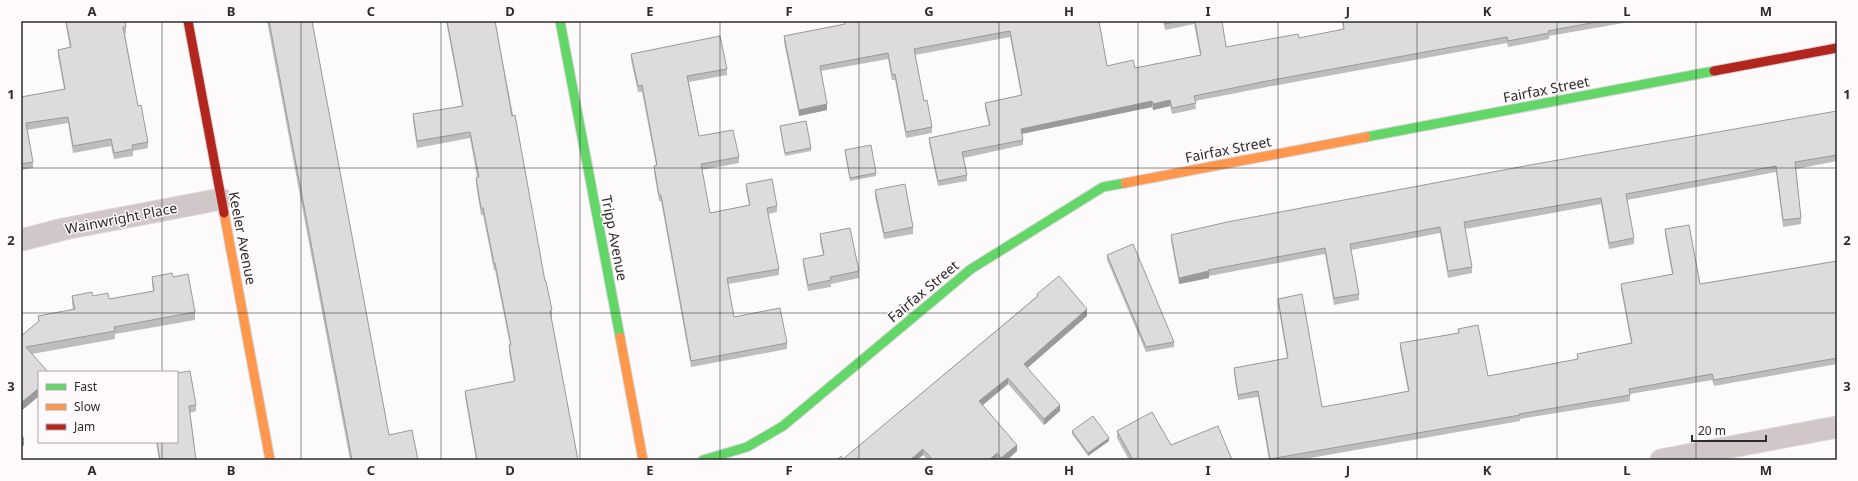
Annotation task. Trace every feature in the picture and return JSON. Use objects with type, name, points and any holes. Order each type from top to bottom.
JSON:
[{"type":"street","name":"Keeler Avenue","points":[[188,21],[270,460]]},
{"type":"street","name":"Tripp Avenue","points":[[560,21],[643,460]]},
{"type":"street","name":"Fairfax Street","points":[[703,460],[747,447],[783,426],[971,269],[1103,187],[1837,48]]},
{"type":"street","name":"Wainwright Place","points":[[21,240],[64,229],[221,199]]},
{"type":"street","points":[[1661,460],[1837,427]]},
{"type":"building","points":[[66,21],[125,21],[126,27],[123,27],[138,106],[141,105],[148,142],[132,145],[133,149],[114,153],[111,139],[73,146],[68,117],[26,123],[33,162],[21,164],[21,97],[65,89],[58,50],[71,47]]},
{"type":"building","points":[[269,21],[312,21],[389,435],[412,430],[418,460],[352,460]]},
{"type":"building","points":[[447,21],[495,21],[512,116],[515,115],[545,281],[552,310],[550,311],[578,460],[477,460],[465,391],[515,381],[509,345],[511,345],[495,263],[483,208],[481,208],[476,178],[479,177],[470,132],[417,141],[413,114],[463,106]]},
{"type":"building","points":[[844,21],[1099,21],[1107,66],[1133,60],[1135,68],[1201,55],[1195,21],[1222,21],[1226,47],[1298,34],[1299,38],[1344,29],[1343,21],[1602,21],[1548,31],[1549,33],[1508,41],[1507,37],[1267,81],[1194,96],[1196,103],[1172,108],[1170,100],[1153,104],[1152,101],[1021,129],[1023,140],[962,152],[967,175],[938,181],[929,138],[990,125],[985,103],[1022,95],[1010,31],[914,49],[924,101],[927,100],[932,127],[906,132],[895,74],[892,75],[888,53],[820,66],[827,104],[799,110],[784,36],[845,24]]},
{"type":"building","points":[[1164,21],[1180,21],[1165,24]]},
{"type":"building","points":[[720,36],[727,69],[687,76],[699,136],[733,130],[739,157],[701,164],[710,213],[750,205],[746,184],[772,179],[777,206],[767,208],[779,269],[727,278],[734,317],[780,308],[787,343],[691,361],[661,195],[659,195],[654,166],[657,165],[642,85],[638,86],[631,54]]},
{"type":"building","points":[[1837,111],[1837,155],[1795,162],[1801,218],[1783,220],[1776,166],[1626,194],[1634,238],[1609,243],[1601,198],[1464,222],[1472,267],[1448,271],[1440,227],[1350,244],[1359,294],[1334,298],[1325,248],[1208,270],[1209,271],[1179,278],[1171,235],[1227,222],[1530,165]]},
{"type":"building","points":[[806,121],[811,148],[785,153],[780,126]]},
{"type":"building","points":[[871,145],[876,173],[850,178],[845,150]]},
{"type":"building","points":[[905,184],[913,227],[884,233],[875,190]]},
{"type":"building","points":[[1689,225],[1700,284],[1837,261],[1837,358],[1714,380],[1712,374],[1629,389],[1630,395],[1270,459],[1258,391],[1238,395],[1234,368],[1288,358],[1278,299],[1302,294],[1322,407],[1409,391],[1400,343],[1459,333],[1458,329],[1478,325],[1488,376],[1578,359],[1577,354],[1632,343],[1621,284],[1673,274],[1665,229]]},
{"type":"building","points":[[850,228],[859,271],[830,277],[831,280],[808,285],[803,259],[824,255],[820,234]]},
{"type":"building","points":[[1133,244],[1174,342],[1146,347],[1107,255]]},
{"type":"building","points":[[172,273],[173,277],[188,274],[195,312],[114,327],[115,331],[26,347],[47,371],[38,371],[38,389],[21,403],[21,336],[39,321],[38,316],[75,309],[72,296],[92,292],[93,296],[108,293],[109,299],[154,291],[152,277]]},
{"type":"building","points":[[1059,276],[1087,309],[1024,364],[1060,405],[1044,419],[1008,378],[979,401],[1017,445],[1001,458],[997,453],[989,460],[933,460],[923,449],[910,460],[837,460],[841,456],[843,459],[1038,296],[1037,294]]},
{"type":"building","points":[[190,371],[196,405],[189,406],[196,460],[160,460],[157,443],[178,443],[178,373]]},
{"type":"building","points":[[1152,412],[1171,445],[1218,426],[1232,460],[1133,460],[1117,431]]},
{"type":"building","points":[[1093,416],[1109,438],[1088,453],[1072,431]]},
{"type":"traffic: fast","points":[[560,21],[620,337]]},
{"type":"traffic: fast","points":[[1366,137],[1714,71]]},
{"type":"traffic: fast","points":[[703,460],[747,447],[783,426],[971,269],[1103,187],[1125,183]]},
{"type":"traffic: slow","points":[[1125,183],[1366,137]]},
{"type":"traffic: slow","points":[[224,213],[270,460]]},
{"type":"traffic: slow","points":[[620,337],[643,460]]},
{"type":"traffic: jam","points":[[188,21],[224,213]]},
{"type":"traffic: jam","points":[[1714,71],[1837,48]]}]
